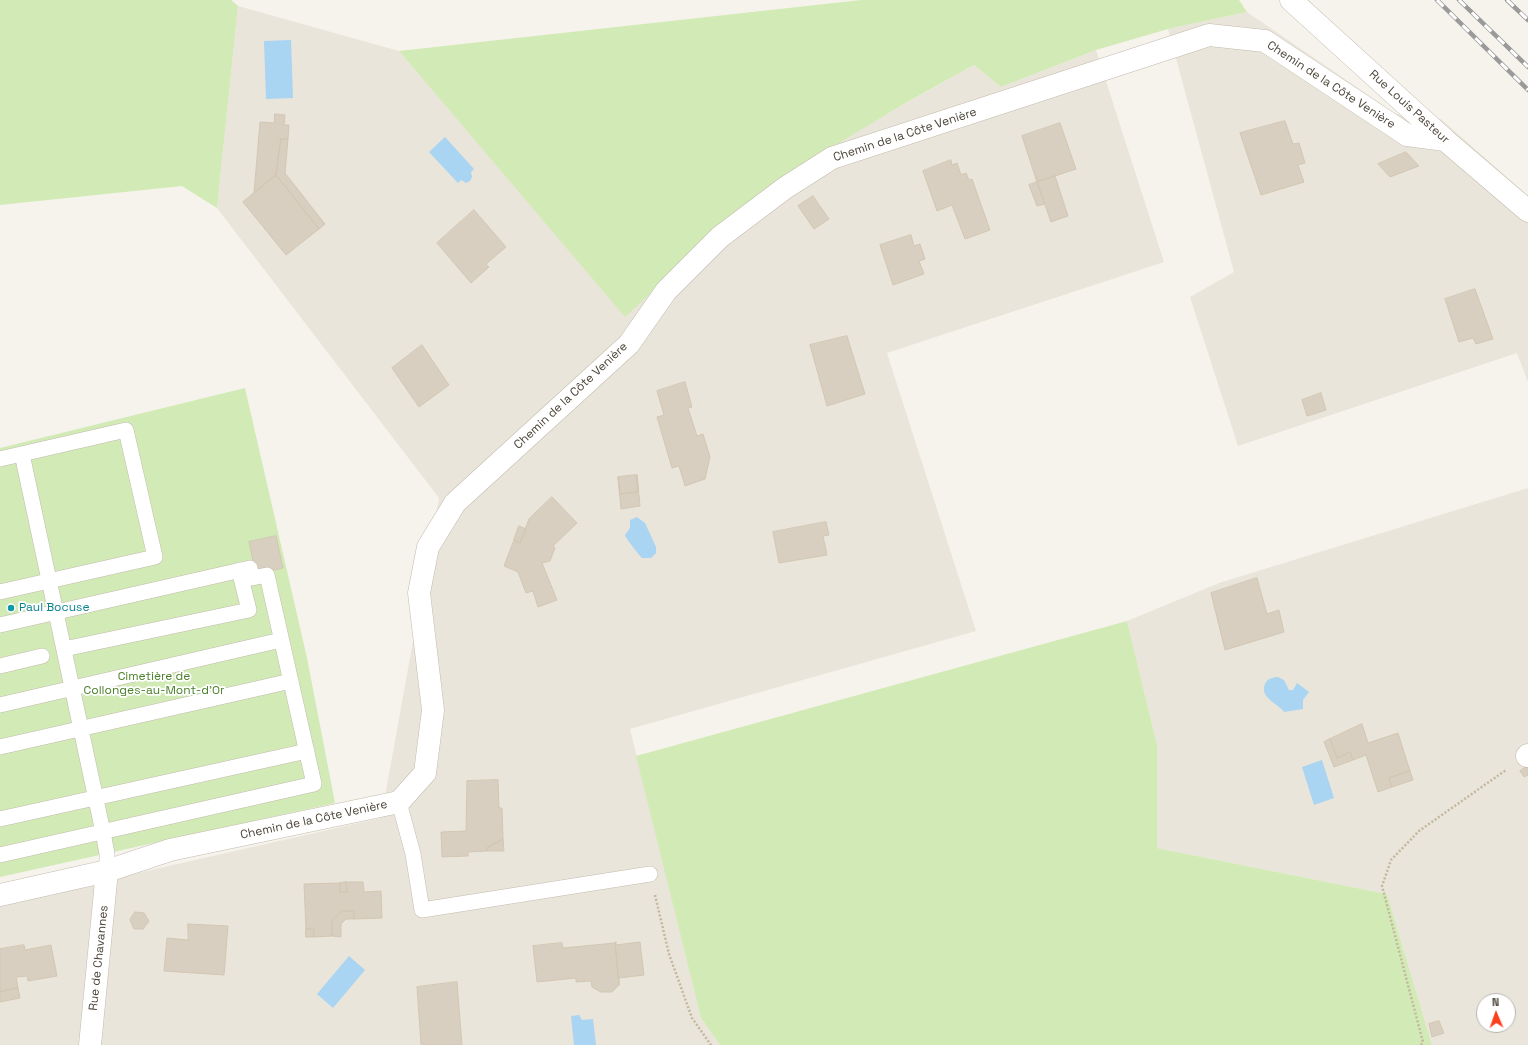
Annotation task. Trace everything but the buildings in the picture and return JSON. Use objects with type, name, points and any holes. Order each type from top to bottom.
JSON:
[{"type":"street","name":"Rue Louis Pasteur","points":[[1291,0],[1445,140],[1528,211]]},
{"type":"street","name":"Chemin de la Côte Venière","points":[[0,895],[107,871],[170,850],[399,802],[425,773],[433,710],[419,593],[428,547],[455,503],[629,344],[666,291],[720,237],[785,188],[832,158],[1210,35],[1265,41],[1408,135],[1445,140]]},
{"type":"street","name":"Rue de Chavannes","points":[[90,1045],[107,871]]},
{"type":"lane","points":[[0,459],[126,430],[155,557],[0,592]]},
{"type":"lane","points":[[22,454],[103,832],[107,854],[107,871]]},
{"type":"lane","points":[[0,624],[239,570],[250,568],[252,578],[267,575],[314,784],[0,855]]},
{"type":"lane","points":[[64,649],[249,610],[239,570]]},
{"type":"lane","points":[[0,704],[72,689],[281,640]]},
{"type":"lane","points":[[0,666],[42,656]]},
{"type":"lane","points":[[0,747],[291,681]]},
{"type":"lane","points":[[0,819],[306,751]]},
{"type":"lane","points":[[399,802],[413,854],[422,910],[650,874]]},
{"type":"path","points":[[1421,1045],[1423,1042],[1382,886],[1391,860],[1419,831],[1528,755]]},
{"type":"path","points":[[650,874],[669,954],[692,1018],[711,1045]]},
{"type":"shaded area","points":[[238,6],[399,51],[625,316],[729,222],[784,180],[855,132],[974,65],[1001,87],[1096,50],[1164,262],[887,353],[976,631],[630,729],[701,1018],[720,1045],[0,1045],[0,904],[381,818],[439,498],[217,208]]},
{"type":"shaded area","points":[[1247,12],[1396,114],[1441,119],[1528,196],[1528,382],[1517,353],[1238,446],[1190,297],[1234,272],[1168,29]]},
{"type":"shaded area","points":[[1528,488],[1528,1045],[1432,1045],[1387,894],[1157,848],[1157,745],[1127,621],[1219,583]]},
{"type":"green space","points":[[0,0],[231,0],[238,6],[217,208],[182,186],[0,205]]},
{"type":"green space","points":[[861,0],[1239,0],[1247,12],[1168,29],[1096,50],[1001,87],[974,65],[853,134],[784,180],[722,229],[625,317],[399,51]]},
{"type":"green space","name":"Cimetière de Collonges-au-Mont-d'Or","points":[[245,388],[307,658],[335,803],[0,877],[0,448]]},
{"type":"green space","points":[[1127,621],[1157,745],[1157,848],[1387,894],[1432,1045],[720,1045],[701,1018],[636,756]]},
{"type":"water","points":[[291,40],[293,98],[266,99],[264,41]]},
{"type":"water","points":[[445,137],[474,169],[471,172],[472,177],[470,181],[466,183],[461,180],[458,183],[429,152]]},
{"type":"water","points":[[637,517],[645,523],[656,547],[656,553],[651,558],[642,558],[630,544],[625,535],[630,528],[630,520]]},
{"type":"water","points":[[1274,677],[1284,680],[1289,690],[1293,690],[1297,683],[1309,692],[1303,700],[1303,709],[1284,712],[1267,697],[1264,689],[1266,682]]},
{"type":"water","points":[[1322,760],[1334,798],[1314,805],[1302,767]]},
{"type":"water","points":[[349,956],[365,970],[333,1008],[317,994]]},
{"type":"water","points":[[579,1015],[582,1020],[593,1019],[596,1045],[574,1045],[571,1016]]},
{"type":"railway","points":[[1437,0],[1528,90]]},
{"type":"railway","points":[[1459,0],[1528,67]]},
{"type":"railway","points":[[1507,0],[1528,20]]},
{"type":"place","name":"Paul Bocuse","points":[[11,608]]}]
